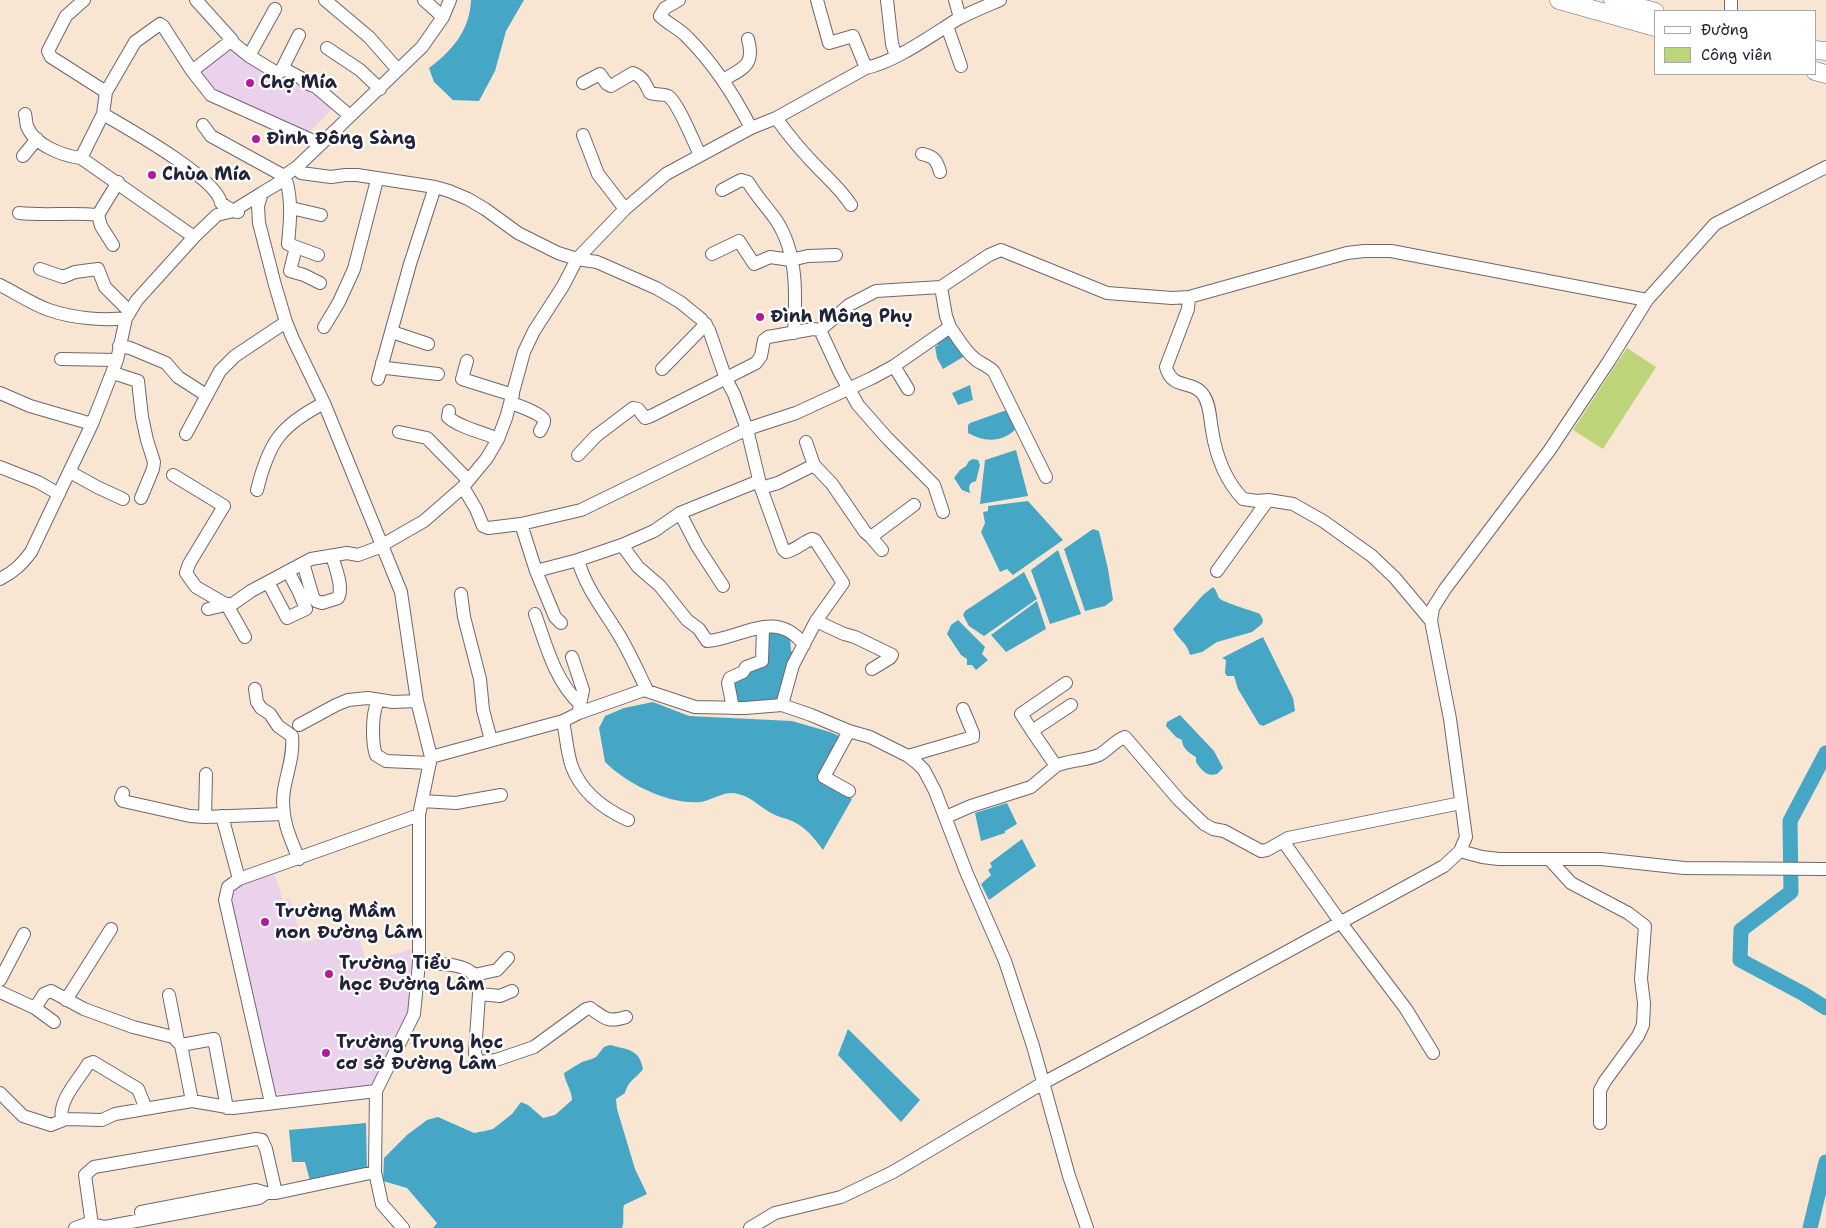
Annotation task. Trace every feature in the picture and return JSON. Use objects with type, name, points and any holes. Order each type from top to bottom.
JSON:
[{"type":"highway","points":[[1559,0],[1654,27]]},
{"type":"highway","points":[[1613,0],[1654,12]]},
{"type":"street","points":[[84,0],[66,16],[48,51],[51,57],[106,92]]},
{"type":"street","points":[[196,0],[233,43],[248,56],[276,73],[284,68],[301,78],[306,84],[316,86],[350,115]]},
{"type":"street","points":[[325,0],[369,37],[398,70]]},
{"type":"street","points":[[424,0],[443,17]]},
{"type":"street","points":[[233,211],[297,167],[350,115],[380,89],[422,47],[443,17],[450,0]]},
{"type":"street","points":[[679,0],[665,8],[660,16],[694,44],[723,80],[751,128]]},
{"type":"street","points":[[817,0],[831,45],[853,36],[866,68]]},
{"type":"street","points":[[887,0],[892,44],[896,56]]},
{"type":"street","points":[[954,0],[960,18]]},
{"type":"street","points":[[208,609],[234,603],[311,558],[346,553],[358,555],[377,548],[416,527],[465,484],[480,468],[498,440],[527,346],[577,259],[625,209],[666,174],[751,128],[776,118],[866,68],[896,56],[960,18],[1000,0]]},
{"type":"street","points":[[248,56],[275,9]]},
{"type":"street","points":[[81,158],[103,114],[106,92],[135,42],[160,24],[211,95],[320,144]]},
{"type":"street","points":[[948,26],[961,66]]},
{"type":"street","points":[[281,71],[299,36]]},
{"type":"street","points":[[723,80],[741,70],[750,58],[751,52],[748,39]]},
{"type":"street","points":[[192,71],[232,40]]},
{"type":"street","points":[[328,48],[360,70],[380,89]]},
{"type":"street","points":[[583,83],[600,74],[611,86],[632,73],[638,75],[643,79],[650,92],[657,95],[665,94],[670,96],[678,108],[700,155]]},
{"type":"street","points":[[25,114],[28,128],[37,139],[49,148],[58,153],[81,158],[118,182],[194,237]]},
{"type":"street","points":[[103,114],[196,173],[220,197],[221,203],[233,211]]},
{"type":"street","points":[[776,118],[819,169],[841,190],[851,205]]},
{"type":"street","points":[[203,125],[211,136],[283,178],[287,183],[291,208],[288,243],[318,255]]},
{"type":"street","points":[[583,135],[598,174],[625,209]]},
{"type":"street","points":[[23,156],[37,139]]},
{"type":"street","points":[[922,154],[932,156],[938,164],[940,172]]},
{"type":"street","points":[[297,167],[301,173],[318,176],[345,175],[436,187],[468,199],[518,233],[558,253],[577,259],[597,262],[656,288],[680,302],[706,324],[747,429],[760,485],[783,549],[786,552],[791,551],[812,539],[815,540],[843,583],[816,621],[793,665],[782,705]]},
{"type":"street","points":[[750,1228],[775,1213],[841,1197],[893,1172],[1042,1083],[1444,866],[1460,851],[1466,837],[1450,719],[1432,621],[1433,608],[1437,599],[1549,451],[1647,300],[1715,224],[1826,167]]},
{"type":"street","points":[[324,327],[354,269],[377,180]]},
{"type":"street","points":[[722,190],[741,180],[748,182],[777,221],[786,238],[792,260],[796,298],[794,333]]},
{"type":"street","points":[[113,245],[101,226],[98,215],[118,182]]},
{"type":"street","points":[[378,379],[410,264],[436,187]]},
{"type":"street","points":[[262,192],[258,206],[264,245],[286,322],[296,348],[324,404],[401,592],[417,702],[431,760],[420,815],[419,963],[414,1014],[376,1091],[376,1172],[382,1204],[403,1228]]},
{"type":"street","points":[[291,208],[322,214]]},
{"type":"street","points":[[0,580],[11,574],[31,552],[92,424],[115,367],[128,315],[137,300],[194,237],[217,215],[233,211],[259,213]]},
{"type":"street","points":[[19,213],[51,215],[83,213],[98,215]]},
{"type":"street","points":[[712,254],[739,241],[754,264],[770,257],[792,260],[808,256],[836,255]]},
{"type":"street","points":[[296,247],[290,271],[320,283]]},
{"type":"street","points":[[578,455],[596,436],[633,408],[638,409],[647,418],[726,379],[759,360],[765,338],[813,329],[820,330],[849,305],[876,290],[941,287],[989,255],[1001,250],[1107,293],[1189,298],[1347,254],[1391,251],[1647,300]]},
{"type":"street","points":[[40,269],[63,277],[75,272],[98,269],[104,287],[128,315]]},
{"type":"street","points":[[0,285],[50,310],[73,316],[112,320],[128,315]]},
{"type":"street","points":[[941,287],[950,327],[966,350],[976,360],[991,368],[994,372],[1046,477]]},
{"type":"street","points":[[1189,298],[1188,309],[1172,354],[1167,362],[1167,372],[1174,380],[1197,389],[1204,395],[1214,448],[1230,482],[1239,494],[1248,501],[1268,500],[1293,504],[1354,541],[1395,578],[1432,621]]},
{"type":"street","points":[[186,434],[220,371],[235,356],[286,322]]},
{"type":"street","points":[[662,369],[706,324]]},
{"type":"street","points":[[399,432],[427,438],[465,484],[483,526],[488,528],[520,524],[581,510],[747,429],[796,413],[836,396],[848,388],[894,366],[950,327]]},
{"type":"street","points":[[820,330],[848,388],[866,416],[934,485],[943,512]]},
{"type":"street","points":[[392,332],[428,344]]},
{"type":"street","points":[[119,346],[130,348],[166,363],[178,377],[206,395]]},
{"type":"street","points":[[61,359],[115,367],[138,381],[145,432],[154,462],[141,498]]},
{"type":"street","points":[[466,361],[462,376],[464,381],[512,399],[533,412],[544,421],[540,432]]},
{"type":"street","points":[[382,363],[386,368],[438,374]]},
{"type":"street","points":[[894,366],[908,389]]},
{"type":"street","points":[[0,393],[30,406],[92,424]]},
{"type":"street","points":[[257,490],[263,466],[277,437],[301,415],[324,404]]},
{"type":"street","points":[[449,411],[448,417],[453,422],[484,432],[498,440]]},
{"type":"street","points":[[806,442],[814,465],[832,484],[871,538],[882,550]]},
{"type":"street","points":[[536,571],[578,560],[622,545],[654,531],[680,513],[760,485],[778,483],[814,465]]},
{"type":"street","points":[[0,467],[38,482],[59,494]]},
{"type":"street","points":[[70,472],[123,499]]},
{"type":"street","points":[[173,475],[224,506],[189,564],[186,573],[196,587],[227,605],[245,637]]},
{"type":"street","points":[[1217,571],[1268,500]]},
{"type":"street","points":[[871,538],[914,506]]},
{"type":"street","points":[[680,513],[697,546],[724,586]]},
{"type":"street","points":[[520,524],[536,571],[555,617],[561,623]]},
{"type":"street","points":[[622,545],[638,567],[660,586],[687,620],[699,629],[707,641],[755,628],[777,627],[796,634],[804,645]]},
{"type":"street","points":[[303,563],[313,596],[316,601],[322,603],[338,598],[340,594],[332,556]]},
{"type":"street","points":[[578,560],[582,576],[604,614],[619,635],[648,690]]},
{"type":"street","points":[[268,582],[287,618],[306,609],[288,571]]},
{"type":"street","points":[[461,594],[464,617],[480,679],[483,710],[491,740]]},
{"type":"street","points":[[535,614],[561,681],[579,708]]},
{"type":"street","points":[[816,621],[892,654],[890,658],[872,669]]},
{"type":"street","points":[[733,708],[728,683],[730,678],[742,672],[746,667],[762,661],[762,628]]},
{"type":"street","points":[[572,658],[583,690],[579,708]]},
{"type":"street","points":[[1056,766],[1021,714],[1066,683]]},
{"type":"street","points":[[255,689],[257,702],[261,708],[270,714],[278,726],[292,736],[293,748],[284,792],[283,814],[299,859]]},
{"type":"street","points":[[380,700],[376,702],[374,708],[374,749],[376,755],[386,761],[431,760],[491,740],[563,720],[579,708],[638,691],[648,690],[695,707],[733,708],[782,705],[848,731],[870,737],[908,756],[924,770],[946,817],[967,874],[1005,961],[1033,1046],[1069,1176],[1086,1228]]},
{"type":"street","points":[[299,725],[348,700],[363,698],[393,702],[417,702]]},
{"type":"street","points":[[1032,731],[1071,704]]},
{"type":"street","points":[[908,756],[973,738],[973,733],[963,709]]},
{"type":"street","points":[[563,720],[571,762],[580,783],[599,803],[613,814],[628,820]]},
{"type":"street","points":[[848,731],[824,777],[849,791]]},
{"type":"street","points":[[946,817],[971,806],[1031,787],[1056,766],[1101,754],[1116,741],[1125,737],[1179,800],[1204,824],[1212,829],[1224,831],[1261,851],[1267,850],[1283,840],[1461,803]]},
{"type":"street","points":[[204,817],[206,774]]},
{"type":"street","points":[[123,793],[123,801],[174,813],[204,817],[283,814]]},
{"type":"street","points":[[422,801],[456,803],[501,795]]},
{"type":"street","points":[[271,1103],[225,900],[228,887],[239,879],[420,815]]},
{"type":"street","points":[[222,816],[239,879]]},
{"type":"street","points":[[1283,840],[1341,923],[1406,1009],[1432,1053]]},
{"type":"street","points":[[1460,851],[1499,859],[1601,859],[1684,868],[1826,869]]},
{"type":"street","points":[[1550,860],[1571,883],[1628,913],[1645,926],[1641,978],[1644,1004],[1643,1025],[1638,1036],[1600,1090],[1600,1123]]},
{"type":"street","points":[[66,1000],[110,929]]},
{"type":"street","points":[[0,980],[24,934]]},
{"type":"street","points":[[474,975],[497,970],[508,958]]},
{"type":"street","points":[[419,963],[452,965],[467,969],[474,975],[479,994],[475,1054],[480,1062],[496,1060],[534,1048],[586,1009],[590,1008],[605,1020],[626,1017]]},
{"type":"street","points":[[34,1008],[44,994],[50,991],[84,1009],[173,1038],[179,1043],[214,1039],[227,1108]]},
{"type":"street","points":[[479,994],[500,996],[512,991]]},
{"type":"street","points":[[0,992],[34,1008],[54,1022]]},
{"type":"street","points":[[169,995],[192,1101]]},
{"type":"street","points":[[62,1120],[60,1111],[63,1104],[88,1064],[93,1062],[138,1089],[146,1109]]},
{"type":"street","points":[[0,1093],[23,1116],[47,1124],[54,1124],[62,1120],[102,1120],[115,1114],[192,1101],[227,1108],[240,1108],[376,1091]]},
{"type":"street","points":[[94,1224],[86,1175],[94,1167],[256,1139],[262,1140],[266,1149],[271,1193]]},
{"type":"street","points":[[75,1228],[94,1224],[105,1227],[256,1190],[271,1193],[376,1172]]},
{"type":"shaded area","name":"Chợ Mía","points":[[231,45],[242,55],[335,106],[304,137],[216,97],[197,69]]},
{"type":"shaded area","points":[[273,870],[283,901],[290,899],[303,943],[356,927],[366,962],[413,949],[414,986],[410,1013],[369,1088],[321,1093],[271,1094],[227,899],[230,888]]},
{"type":"green space","points":[[1627,348],[1656,367],[1603,449],[1573,430]]},
{"type":"water","points":[[471,0],[524,0],[506,31],[495,71],[479,101],[453,100],[434,82],[429,68],[458,39],[467,21]]},
{"type":"water","points":[[948,334],[963,357],[943,369],[937,358],[935,347],[938,345],[936,342]]},
{"type":"water","points":[[970,385],[973,400],[958,405],[952,393]]},
{"type":"water","points":[[1009,411],[1015,424],[1014,431],[1008,435],[988,440],[968,433],[968,425],[970,423]]},
{"type":"water","points":[[1016,450],[1028,496],[980,504],[985,460]]},
{"type":"water","points":[[973,459],[978,460],[980,465],[976,481],[971,483],[969,487],[970,493],[962,490],[954,478]]},
{"type":"water","points":[[1028,501],[1063,540],[1013,575],[1007,569],[1000,572],[981,532],[985,523],[983,512],[988,511],[988,506]]},
{"type":"water","points":[[1093,529],[1099,531],[1113,600],[1105,606],[1085,611],[1064,549]]},
{"type":"water","points":[[1058,550],[1081,614],[1050,624],[1031,570]]},
{"type":"water","points":[[1024,572],[1037,599],[984,636],[969,626],[963,615],[965,611]]},
{"type":"water","points":[[1213,587],[1221,600],[1260,614],[1263,620],[1262,624],[1252,632],[1217,642],[1202,652],[1190,655],[1173,629],[1203,595]]},
{"type":"water","points":[[1037,601],[1046,629],[1006,652],[991,635]]},
{"type":"water","points":[[958,620],[985,647],[982,654],[988,660],[976,670],[972,665],[967,665],[967,659],[961,655],[947,634],[951,625]]},
{"type":"water","points":[[764,633],[779,633],[790,637],[791,651],[794,652],[778,704],[735,705],[730,681],[766,663]]},
{"type":"water","points":[[1263,637],[1293,698],[1295,711],[1263,726],[1259,724],[1238,689],[1234,676],[1227,676],[1225,673],[1226,660],[1222,658]]},
{"type":"water","points":[[653,702],[689,716],[792,721],[839,736],[819,779],[852,799],[823,850],[801,826],[776,816],[742,795],[728,793],[701,802],[676,800],[649,791],[614,770],[605,762],[599,728],[605,716],[624,708]]},
{"type":"water","points":[[1180,715],[1214,751],[1223,768],[1217,774],[1210,775],[1202,770],[1196,762],[1196,757],[1186,750],[1182,740],[1176,737],[1166,726],[1167,722]]},
{"type":"water","points":[[1007,803],[1017,824],[1005,831],[1005,833],[981,841],[975,813]]},
{"type":"water","points":[[1022,839],[1036,866],[989,900],[981,884],[991,875],[988,870],[992,867],[990,863]]},
{"type":"water","points":[[848,1029],[920,1100],[901,1122],[838,1055]]},
{"type":"water","points":[[610,1045],[635,1053],[639,1057],[643,1069],[631,1082],[625,1093],[616,1099],[617,1109],[635,1169],[647,1194],[624,1205],[622,1228],[433,1228],[437,1223],[407,1188],[383,1181],[384,1158],[407,1135],[427,1120],[438,1117],[474,1133],[493,1129],[512,1114],[521,1102],[528,1105],[543,1118],[555,1115],[572,1100],[564,1073],[582,1062],[596,1057],[604,1047]]},
{"type":"water","points":[[366,1123],[367,1171],[310,1181],[305,1162],[292,1162],[289,1130]]},
{"type":"waterway","points":[[1826,753],[1790,821],[1791,892],[1741,930],[1740,960],[1826,1008]]},
{"type":"waterway","points":[[1810,1228],[1826,1162]]},
{"type":"place","name":"Chợ Mía","points":[[250,83]]},
{"type":"place","name":"Đình Đông Sàng","points":[[256,139]]},
{"type":"place","name":"Chùa Mía","points":[[152,175]]},
{"type":"place","name":"Đình Mông Phụ","points":[[760,317]]},
{"type":"place","name":"Trường Mầm non Đường Lâm","points":[[265,922]]},
{"type":"place","name":"Trường Tiểu học Đường Lâm","points":[[329,974]]},
{"type":"place","name":"Trường Trung học cơ sở Đường Lâm","points":[[326,1053]]}]
